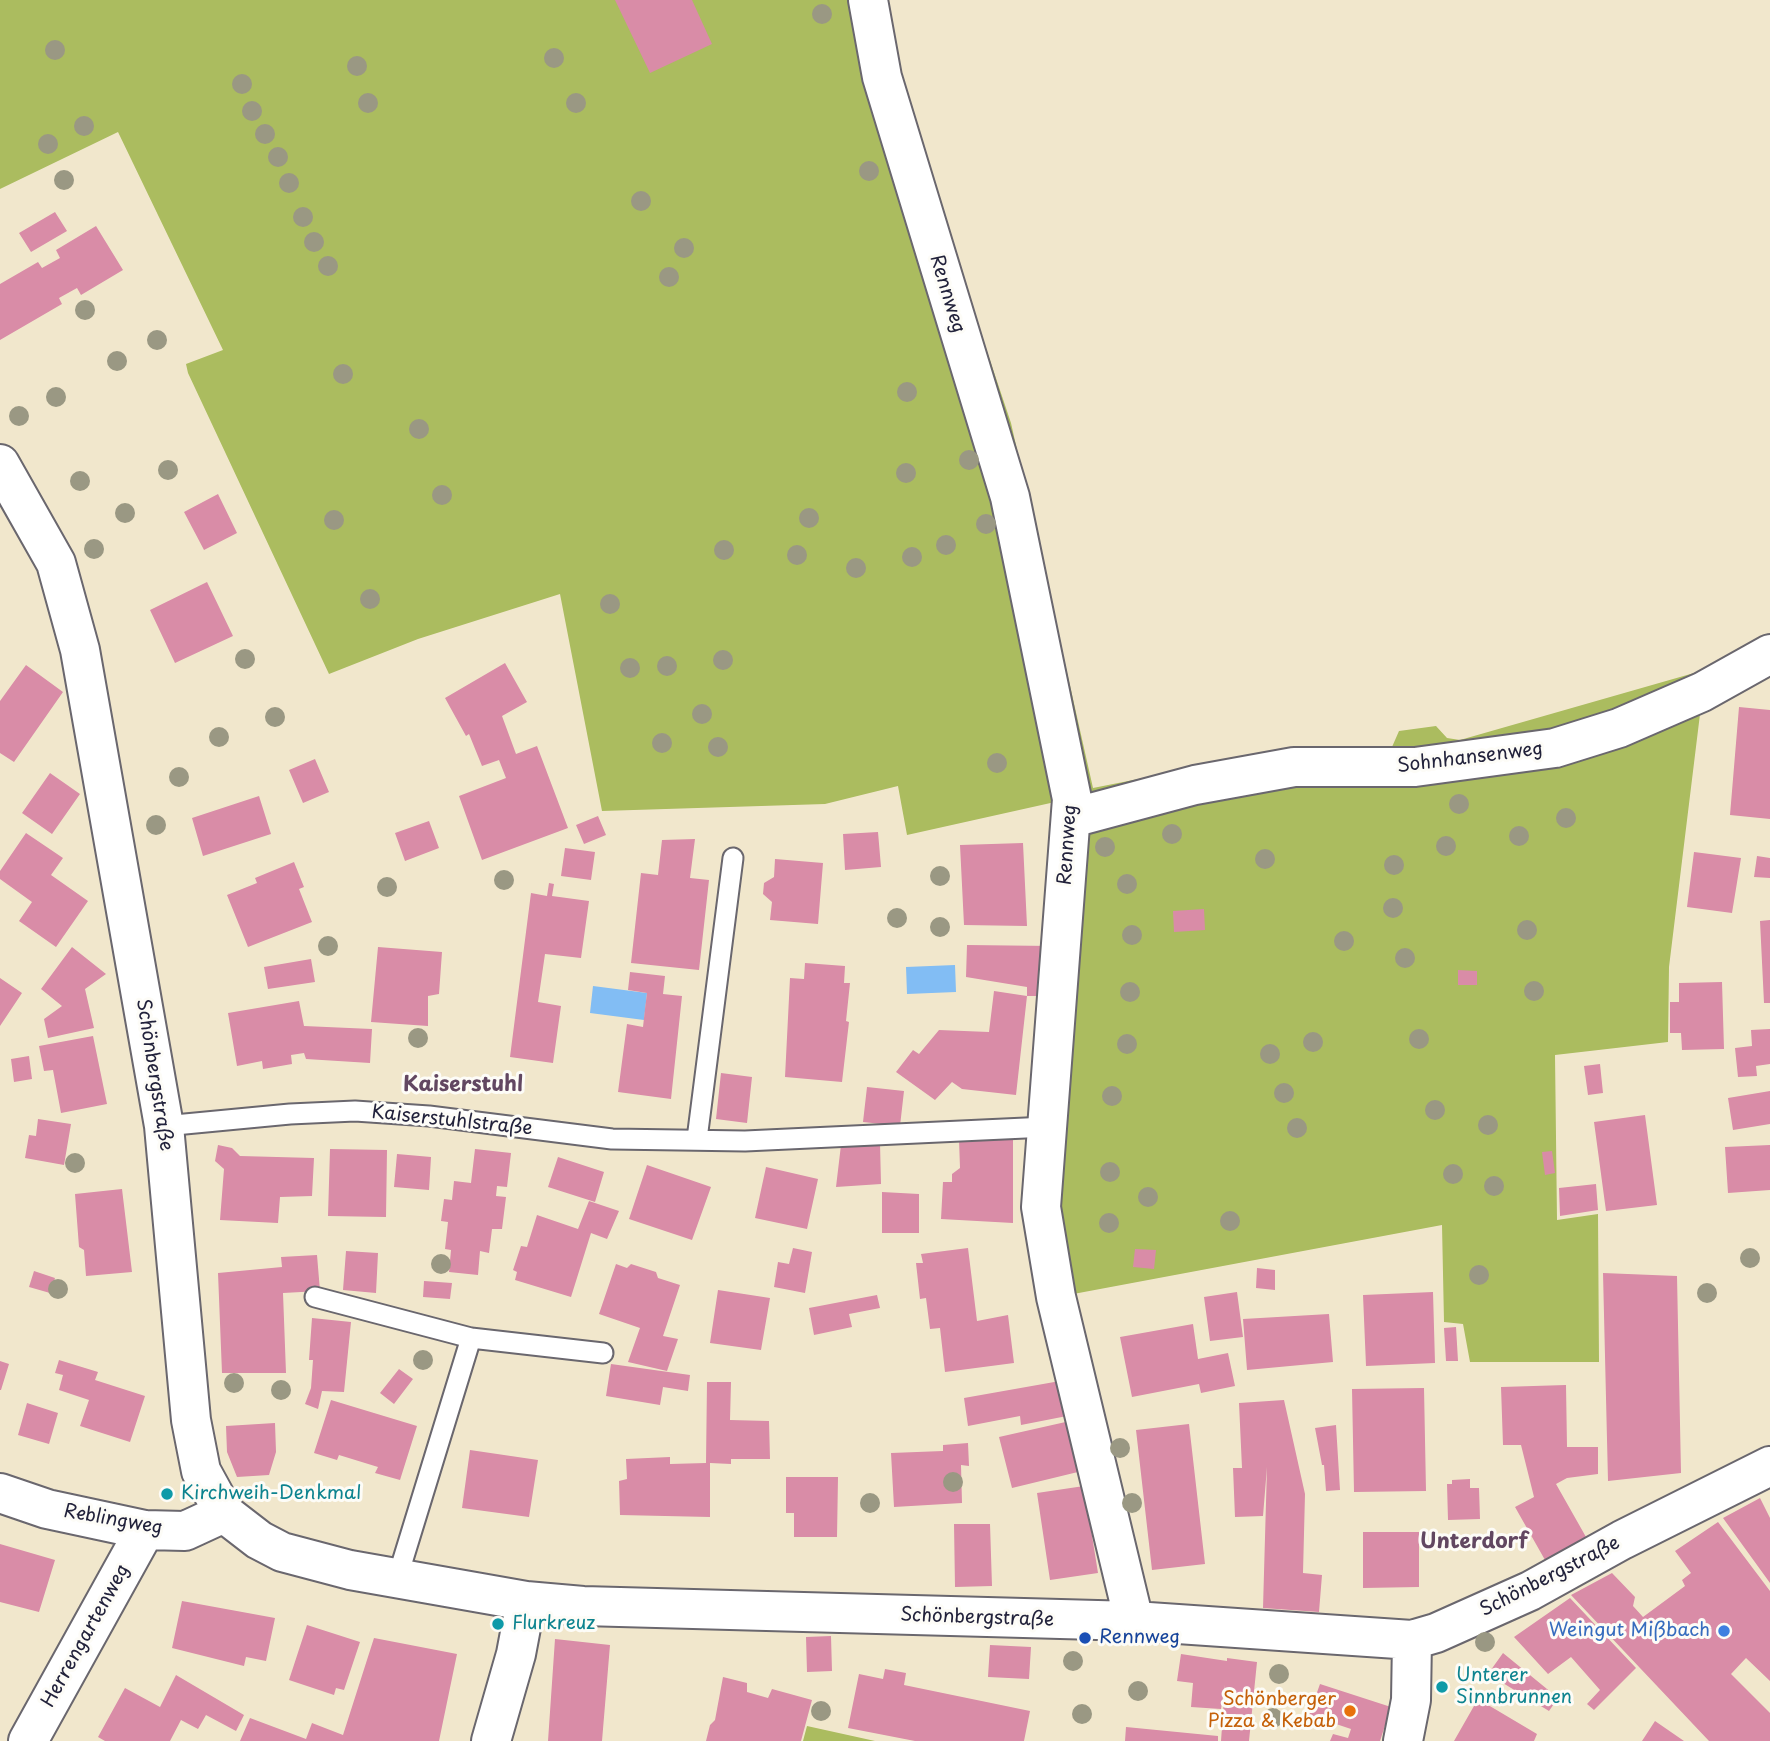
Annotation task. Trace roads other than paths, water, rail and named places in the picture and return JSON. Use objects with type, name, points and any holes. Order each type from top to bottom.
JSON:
[{"type":"street","name":"Rennweg","points":[[868,0],[882,77],[1010,497],[1072,799],[1041,1207],[1056,1297],[1134,1621]]},
{"type":"street","name":"Schönbergstraße","points":[[0,464],[55,563],[80,650],[164,1126],[191,1420],[201,1471],[224,1513],[246,1531],[282,1552],[397,1579],[526,1601],[583,1606],[1134,1621],[1412,1640],[1436,1633],[1530,1591],[1644,1528],[1770,1466]]},
{"type":"street","name":"Sohnhansenweg","points":[[1072,818],[1195,785],[1294,767],[1415,767],[1555,748],[1619,728],[1702,692],[1770,654]]},
{"type":"street","name":"Reblingweg","points":[[0,1493],[47,1508],[145,1530],[185,1531],[224,1513]]},
{"type":"street","name":"Herrengartenweg","points":[[27,1741],[145,1530]]},
{"type":"street","points":[[491,1741],[516,1654],[526,1601]]},
{"type":"street","points":[[1406,1739],[1411,1700],[1412,1640]]},
{"type":"lane","points":[[697,1139],[733,858]]},
{"type":"lane","name":"Kaiserstuhlstraße","points":[[164,1126],[355,1111],[429,1115],[612,1139],[745,1141],[1047,1127]]},
{"type":"lane","points":[[315,1297],[471,1338],[603,1353]]},
{"type":"lane","points":[[397,1579],[471,1338]]},
{"type":"water","points":[[955,965],[956,992],[907,994],[906,967]]},
{"type":"water","points":[[593,986],[647,993],[644,1020],[590,1013]]},
{"type":"place","name":"Kirchweih-Denkmal","points":[[167,1494]]},
{"type":"place","name":"Flurkreuz","points":[[498,1624]]},
{"type":"place","name":"Weingut Mißbach","points":[[1724,1631]]},
{"type":"place","name":"Rennweg","points":[[1085,1638]]},
{"type":"place","name":"Unterer Sinnbrunnen","points":[[1442,1687]]},
{"type":"place","name":"Schönberger Pizza & Kebab","points":[[1350,1711]]},
{"type":"district","name":"Kaiserstuhl","points":[[463,1085]]},
{"type":"district","name":"Unterdorf","points":[[1474,1542]]}]
